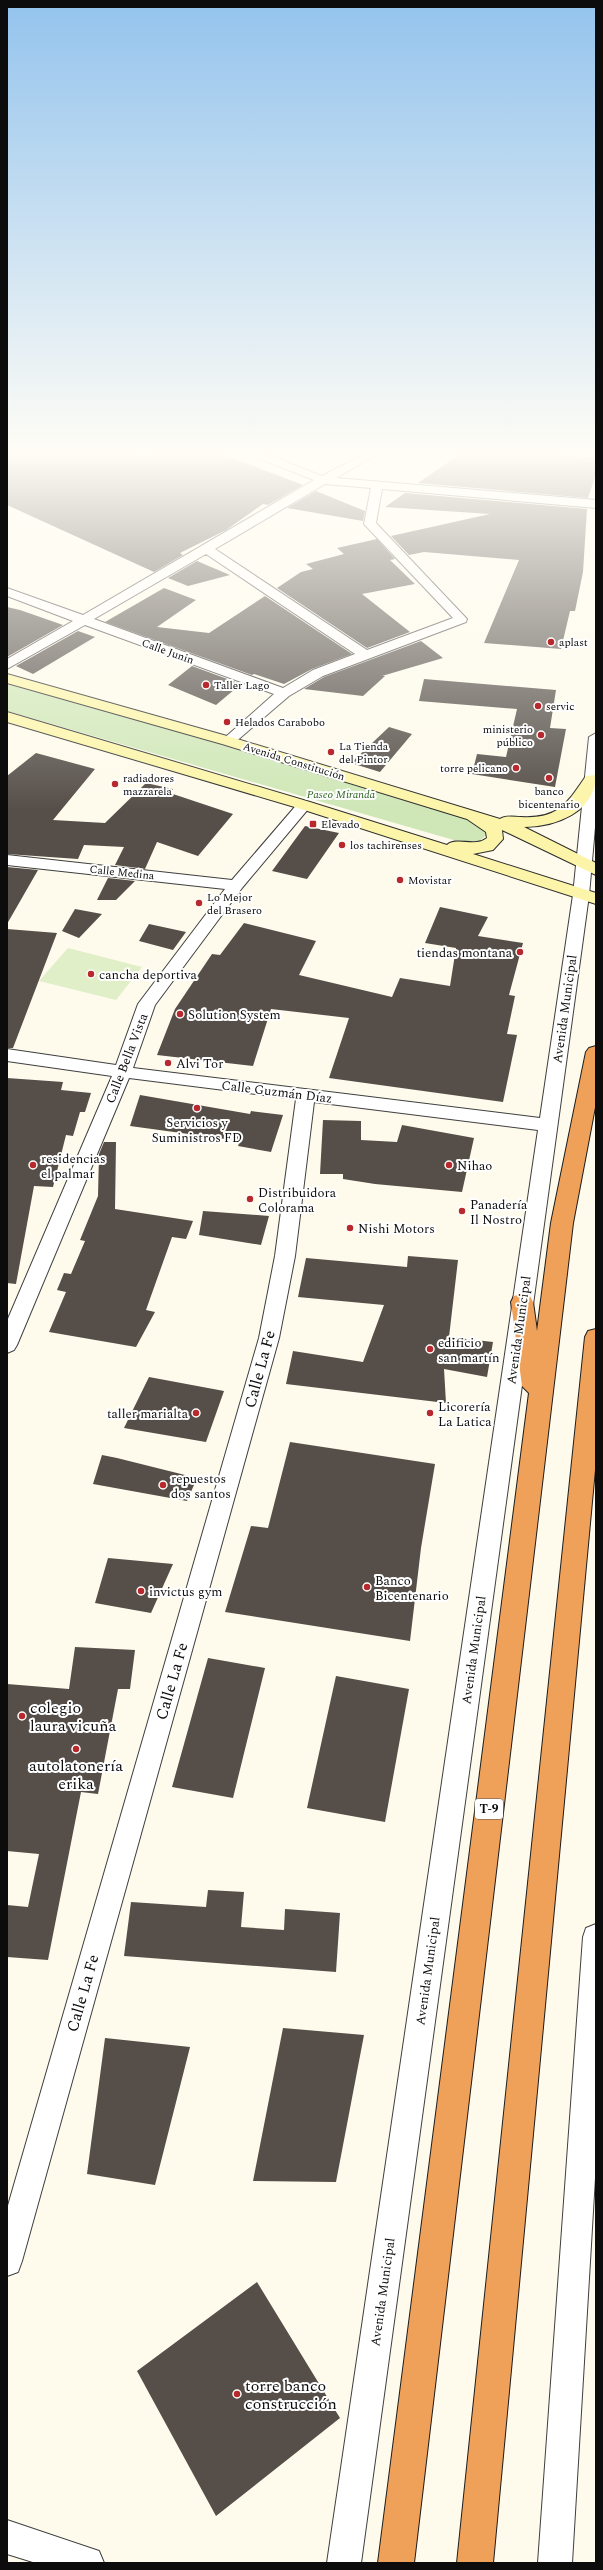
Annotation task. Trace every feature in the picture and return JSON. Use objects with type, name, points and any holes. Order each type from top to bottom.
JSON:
[{"type":"highway","name":"T-9","points":[[396,2563],[562,1223],[596,1055]]},
{"type":"highway","points":[[522,1302],[538,1412]]},
{"type":"highway","points":[[475,2563],[596,1337]]},
{"type":"main road","name":"Avenida Constitución","points":[[11,681],[228,741],[513,828],[590,867]]},
{"type":"main road","points":[[7,717],[304,805],[452,846],[476,849],[492,843],[495,835],[489,826],[450,808]]},
{"type":"main road","points":[[450,808],[503,820],[534,823],[553,820],[577,803],[592,779]]},
{"type":"main road","points":[[304,805],[588,897]]},
{"type":"street","points":[[7,665],[172,570]]},
{"type":"street","points":[[238,570],[364,654]]},
{"type":"street","points":[[228,741],[284,693],[318,673],[364,654],[461,618],[414,570]]},
{"type":"street","name":"Calle Junin","points":[[7,592],[284,693]]},
{"type":"street","name":"Avenida Municipal","points":[[344,2563],[547,1125],[588,897],[592,779],[596,737]]},
{"type":"street","name":"Calle Bella Vista","points":[[7,1345],[123,1072],[147,1004],[236,885],[304,805]]},
{"type":"street","name":"Calle Medina","points":[[7,860],[236,885]]},
{"type":"street","name":"Calle Guzmán Díaz","points":[[7,1055],[123,1072],[547,1125]]},
{"type":"street","name":"Calle La Fe","points":[[7,2261],[269,1338],[285,1256],[306,1095]]},
{"type":"street","points":[[555,2563],[596,1937]]},
{"type":"street","points":[[7,2537],[87,2563]]},
{"type":"green space","name":"Paseo Miranda","points":[[11,684],[432,806],[480,823],[488,833],[480,841],[457,841],[7,711],[7,685]]},
{"type":"green space","name":"cancha deportiva","points":[[68,948],[142,967],[116,1000],[39,981]]},
{"type":"building","points":[[182,570],[218,570],[230,575],[188,586],[168,578]]},
{"type":"building","points":[[309,570],[400,570],[415,584],[362,594],[410,632],[367,648],[277,588],[301,572]]},
{"type":"building","points":[[515,570],[583,570],[575,611],[570,611],[561,649],[484,643]]},
{"type":"building","points":[[164,588],[196,600],[157,627],[209,633],[265,596],[352,654],[312,669],[284,684],[254,674],[252,675],[105,622]]},
{"type":"building","points":[[7,607],[20,610],[63,625],[7,657]]},
{"type":"building","points":[[78,631],[95,637],[33,674],[16,666]]},
{"type":"building","points":[[421,641],[443,658],[382,676],[385,676],[363,696],[304,689],[324,677]]},
{"type":"building","points":[[192,666],[241,684],[216,705],[168,685]]},
{"type":"building","points":[[424,679],[556,690],[550,728],[566,729],[555,787],[472,774],[477,754],[506,757],[517,709],[419,701]]},
{"type":"building","points":[[389,727],[412,734],[380,772],[351,763]]},
{"type":"building","points":[[36,753],[95,769],[53,820],[105,823],[146,783],[173,789],[170,793],[233,814],[198,856],[157,842],[145,869],[115,865],[124,847],[84,845],[78,859],[7,854],[7,776]]},
{"type":"building","points":[[305,826],[339,833],[307,879],[272,871]]},
{"type":"building","points":[[7,867],[38,870],[7,924]]},
{"type":"building","points":[[108,878],[135,881],[116,900],[97,900]]},
{"type":"building","points":[[440,907],[488,917],[478,936],[523,943],[509,995],[515,996],[507,1034],[517,1035],[503,1102],[329,1078],[349,1018],[271,1009],[253,1066],[157,1055],[175,1009],[212,954],[220,955],[244,923],[316,941],[299,975],[392,997],[400,978],[450,986],[456,948],[425,943]]},
{"type":"building","points":[[75,909],[102,914],[79,938],[62,931]]},
{"type":"building","points":[[149,924],[186,932],[173,950],[139,941]]},
{"type":"building","points":[[7,929],[57,933],[13,1048],[7,1048]]},
{"type":"building","points":[[7,1078],[63,1082],[61,1090],[91,1093],[85,1112],[80,1112],[73,1136],[66,1135],[53,1187],[34,1186],[16,1284],[7,1283]]},
{"type":"building","points":[[140,1095],[250,1114],[251,1111],[283,1115],[271,1152],[238,1146],[240,1141],[130,1126]]},
{"type":"building","points":[[323,1120],[361,1121],[361,1140],[397,1142],[402,1125],[474,1138],[462,1192],[375,1184],[343,1179],[343,1174],[320,1174]]},
{"type":"building","points":[[104,1142],[116,1142],[115,1209],[193,1221],[186,1239],[172,1237],[146,1310],[155,1312],[136,1347],[49,1332],[66,1292],[57,1290],[64,1273],[71,1274],[85,1241],[80,1240],[98,1196],[99,1154]]},
{"type":"building","points":[[203,1211],[269,1216],[261,1245],[199,1235]]},
{"type":"building","points":[[408,1256],[458,1260],[449,1337],[493,1342],[487,1377],[444,1369],[446,1403],[286,1384],[293,1351],[363,1362],[384,1305],[298,1297],[306,1258],[407,1267]]},
{"type":"building","points":[[149,1377],[224,1391],[206,1442],[124,1428]]},
{"type":"building","points":[[290,1442],[435,1464],[421,1548],[410,1641],[225,1612],[251,1526],[268,1528]]},
{"type":"building","points":[[102,1455],[197,1478],[187,1501],[93,1484]]},
{"type":"building","points":[[108,1558],[173,1564],[151,1613],[95,1603]]},
{"type":"building","points":[[75,1647],[135,1650],[130,1689],[118,1689],[98,1794],[81,1792],[48,1960],[7,1957],[7,1905],[28,1907],[39,1854],[7,1851],[7,1684],[69,1689]]},
{"type":"building","points":[[208,1658],[265,1668],[233,1798],[172,1787]]},
{"type":"building","points":[[336,1676],[409,1689],[385,1822],[307,1808]]},
{"type":"building","points":[[208,1890],[244,1892],[241,1927],[284,1930],[285,1909],[340,1913],[336,1972],[124,1956],[131,1902],[206,1907]]},
{"type":"building","points":[[283,2028],[364,2035],[336,2182],[253,2181]]},
{"type":"building","points":[[105,2038],[190,2047],[155,2185],[87,2174]]},
{"type":"building","name":"torre banco construcción","points":[[257,2282],[340,2418],[216,2516],[137,2371]]},
{"type":"place","name":"aplast","points":[[551,642]]},
{"type":"place","name":"Taller Lago","points":[[206,685]]},
{"type":"place","name":"servic","points":[[538,706]]},
{"type":"place","name":"Helados Carabobo","points":[[227,722]]},
{"type":"place","name":"ministerio público","points":[[541,735]]},
{"type":"place","name":"La Tienda del Pintor","points":[[331,752]]},
{"type":"place","name":"torre pelicano","points":[[516,768]]},
{"type":"place","name":"banco bicentenario","points":[[549,778]]},
{"type":"place","name":"radiadores mazzarela","points":[[115,784]]},
{"type":"place","name":"Elevado","points":[[313,824]]},
{"type":"place","name":"los tachirenses","points":[[342,845]]},
{"type":"place","name":"Movistar","points":[[400,880]]},
{"type":"place","name":"Lo Mejor del Brasero","points":[[199,903]]},
{"type":"place","name":"tiendas montana","points":[[520,952]]},
{"type":"place","name":"cancha deportiva","points":[[91,974]]},
{"type":"place","name":"Solution System","points":[[180,1014]]},
{"type":"place","name":"Alvi Tor","points":[[168,1063]]},
{"type":"place","name":"Servicios y Suministros FD","points":[[197,1108]]},
{"type":"place","name":"residencias el palmar","points":[[33,1165]]},
{"type":"place","name":"Nihao","points":[[449,1165]]},
{"type":"place","name":"Distribuidora Colorama","points":[[250,1199]]},
{"type":"place","name":"Panadería Il Nostro","points":[[462,1211]]},
{"type":"place","name":"Nishi Motors","points":[[350,1228]]},
{"type":"place","name":"edificio san martín","points":[[430,1349]]},
{"type":"place","name":"taller marialta","points":[[196,1413]]},
{"type":"place","name":"Licorería La Latica","points":[[430,1413]]},
{"type":"place","name":"repuestos dos santos","points":[[163,1485]]},
{"type":"place","name":"Banco Bicentenario","points":[[367,1587]]},
{"type":"place","name":"invictus gym","points":[[141,1591]]},
{"type":"place","name":"colegio laura vicuña","points":[[22,1716]]},
{"type":"place","name":"autolatonería erika","points":[[76,1749]]},
{"type":"place","name":"torre banco construcción","points":[[237,2394]]}]
